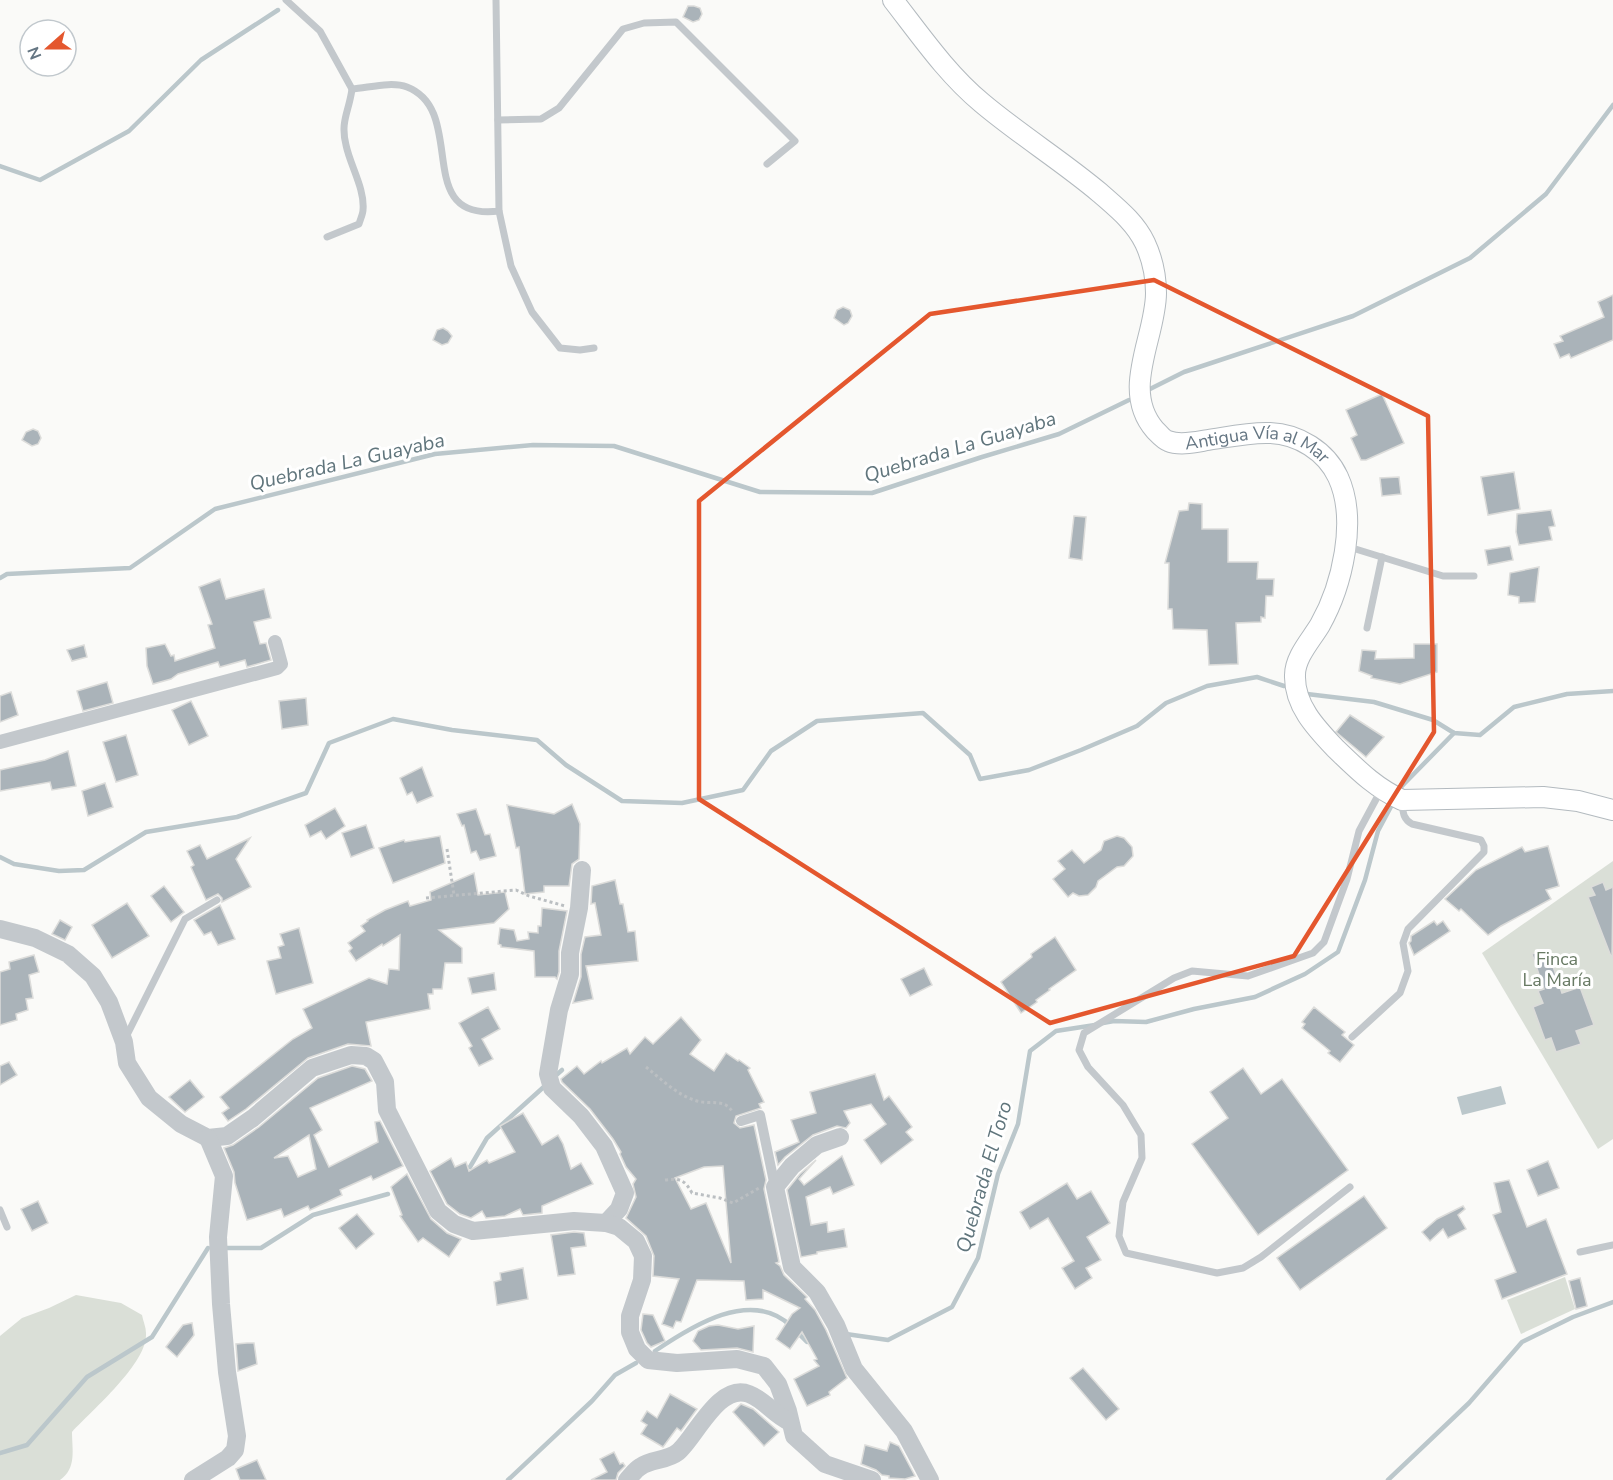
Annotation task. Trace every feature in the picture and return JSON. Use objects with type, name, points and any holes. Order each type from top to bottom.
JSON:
[{"type":"main road","name":"Antigua Vía al Mar","points":[[893,0],[957,80],[982,103],[1088,183],[1128,218],[1145,243],[1154,269],[1156,294],[1152,322],[1144,349],[1140,391],[1141,402],[1155,430],[1168,441],[1185,443],[1271,433],[1295,438],[1316,449],[1329,462],[1341,486],[1347,519],[1346,546],[1337,585],[1321,623],[1302,652],[1295,673],[1296,689],[1304,711],[1319,732],[1392,795]]},
{"type":"main road","points":[[1392,795],[1542,797],[1606,806],[1613,810]]},
{"type":"street","points":[[0,742],[277,668],[281,664],[275,642]]},
{"type":"street","points":[[582,870],[579,908],[570,953],[570,974],[559,1010],[548,1074],[552,1088],[581,1116],[604,1146],[625,1193],[619,1209],[606,1223]]},
{"type":"street","points":[[0,929],[35,938],[68,954],[93,975],[109,1002],[124,1042],[128,1063],[149,1098],[182,1124],[208,1138],[227,1136],[262,1111],[312,1068],[351,1055],[366,1056],[374,1061],[385,1082],[387,1110],[438,1211],[454,1224],[473,1231],[574,1221],[606,1223],[619,1227],[636,1241],[643,1256],[642,1280],[630,1316],[630,1332],[637,1349],[648,1360],[677,1363],[737,1359],[764,1366],[778,1384],[794,1436],[828,1472],[872,1480]]},
{"type":"street","points":[[741,1121],[760,1115],[792,1267],[817,1292],[836,1325],[854,1369],[904,1431],[930,1480]]},
{"type":"street","points":[[775,1187],[792,1166],[817,1145],[840,1137]]},
{"type":"street","points":[[193,1480],[228,1458],[235,1450],[237,1436],[227,1372],[220,1282],[218,1237],[224,1176],[208,1138]]},
{"type":"street","points":[[627,1480],[641,1466],[664,1460],[677,1453],[702,1419],[729,1395],[747,1393],[760,1400],[779,1417],[790,1422]]},
{"type":"lane","points":[[286,0],[320,31],[352,89],[350,103],[343,119],[346,145],[359,184],[363,210],[359,224],[327,237]]},
{"type":"lane","points":[[496,0],[500,211],[511,266],[532,312],[560,348],[580,350],[594,348]]},
{"type":"lane","points":[[498,120],[541,119],[559,108],[623,29],[644,23],[676,22],[795,141],[766,164]]},
{"type":"lane","points":[[352,89],[405,86],[418,93],[431,106],[438,122],[444,170],[451,195],[463,207],[484,213],[500,211]]},
{"type":"lane","points":[[1346,546],[1443,576],[1474,576]]},
{"type":"lane","points":[[1366,628],[1382,557]]},
{"type":"lane","points":[[1350,1187],[1261,1257],[1243,1268],[1216,1273],[1126,1253],[1119,1236],[1123,1202],[1142,1158],[1141,1135],[1122,1105],[1088,1067],[1079,1050],[1084,1033],[1174,978],[1192,971],[1248,976],[1313,953],[1324,942],[1347,879],[1359,831],[1392,795],[1407,821],[1412,825],[1481,840],[1484,852],[1408,929],[1403,943],[1408,971],[1400,993],[1352,1037]]},
{"type":"lane","points":[[124,1042],[185,919],[196,910],[217,900]]},
{"type":"lane","points":[[0,1210],[7,1227]]},
{"type":"lane","points":[[1580,1252],[1613,1245]]},
{"type":"path","points":[[447,849],[454,895]]},
{"type":"path","points":[[426,898],[516,890],[554,904],[579,908]]},
{"type":"path","points":[[646,1067],[681,1094],[694,1100],[728,1104],[736,1121],[741,1121]]},
{"type":"path","points":[[665,1180],[682,1180],[687,1183],[692,1193],[733,1203],[752,1190],[765,1186],[775,1187]]},
{"type":"highlighted area","points":[[1154,280],[1428,416],[1434,732],[1294,956],[1050,1023],[699,799],[699,501],[930,314]]},
{"type":"green space","name":"Finca La María","points":[[1613,861],[1613,1139],[1598,1149],[1482,953]]},
{"type":"green space","points":[[1565,1277],[1575,1309],[1521,1334],[1507,1300]]},
{"type":"green space","points":[[76,1295],[121,1303],[142,1315],[146,1331],[144,1345],[129,1372],[72,1432],[71,1464],[60,1480],[0,1480],[0,1336],[22,1318]]},
{"type":"shaded area","points":[[1501,1086],[1506,1104],[1462,1115],[1457,1097]]},
{"type":"building","points":[[688,6],[700,8],[702,14],[699,20],[693,22],[683,17]]},
{"type":"building","points":[[1613,295],[1613,340],[1571,358],[1569,354],[1560,358],[1554,344],[1563,341],[1560,336],[1604,317],[1598,302]]},
{"type":"building","points":[[843,307],[850,310],[852,316],[844,325],[834,318],[837,310]]},
{"type":"building","points":[[443,328],[452,336],[448,343],[442,345],[433,340],[437,330]]},
{"type":"building","points":[[1382,394],[1404,443],[1366,460],[1361,460],[1351,438],[1357,435],[1346,410]]},
{"type":"building","points":[[33,429],[38,431],[41,438],[38,444],[32,446],[22,440],[26,432]]},
{"type":"building","points":[[1514,472],[1520,509],[1488,515],[1481,477]]},
{"type":"building","points":[[1399,477],[1401,494],[1382,496],[1380,478]]},
{"type":"building","points":[[1189,503],[1202,504],[1202,529],[1228,529],[1228,562],[1258,562],[1257,579],[1274,579],[1273,596],[1266,596],[1265,618],[1261,617],[1261,622],[1236,623],[1238,664],[1209,665],[1207,630],[1173,629],[1172,609],[1168,609],[1169,563],[1165,563],[1179,511],[1188,510]]},
{"type":"building","points":[[1551,510],[1555,526],[1549,527],[1552,540],[1519,545],[1516,532],[1517,514]]},
{"type":"building","points":[[1074,516],[1086,517],[1082,560],[1069,558]]},
{"type":"building","points":[[1510,546],[1513,560],[1488,565],[1485,550]]},
{"type":"building","points":[[1539,567],[1535,602],[1519,603],[1519,597],[1508,595],[1510,573]]},
{"type":"building","points":[[220,579],[226,599],[264,589],[271,618],[254,622],[260,644],[266,643],[271,660],[247,667],[245,660],[220,667],[218,662],[153,684],[147,666],[146,648],[165,644],[171,656],[174,655],[175,661],[215,648],[208,625],[212,624],[199,587]]},
{"type":"building","points":[[1414,644],[1437,644],[1437,672],[1400,684],[1371,678],[1372,676],[1359,671],[1362,650],[1376,651],[1375,659],[1414,658]]},
{"type":"building","points":[[84,645],[87,657],[72,661],[67,650]]},
{"type":"building","points":[[107,682],[113,703],[83,711],[77,691]]},
{"type":"building","points":[[11,692],[18,715],[0,722],[0,696]]},
{"type":"building","points":[[306,698],[308,725],[282,729],[279,701]]},
{"type":"building","points":[[191,701],[208,736],[189,745],[172,710]]},
{"type":"building","points":[[1350,715],[1384,737],[1366,757],[1336,732]]},
{"type":"building","points":[[126,735],[138,775],[116,782],[103,742]]},
{"type":"building","points":[[68,751],[76,786],[52,790],[50,782],[0,791],[0,770],[45,760]]},
{"type":"building","points":[[422,767],[433,796],[417,803],[412,792],[407,795],[400,778]]},
{"type":"building","points":[[105,783],[113,807],[88,816],[82,791]]},
{"type":"building","points":[[572,804],[580,824],[579,859],[572,864],[569,886],[544,886],[544,892],[525,894],[519,847],[516,848],[507,805],[554,814]]},
{"type":"building","points":[[335,808],[345,826],[326,839],[321,831],[310,837],[305,825]]},
{"type":"building","points":[[476,809],[485,835],[490,834],[496,856],[480,860],[476,851],[471,853],[464,825],[462,826],[457,814]]},
{"type":"building","points":[[366,825],[374,848],[351,857],[342,833]]},
{"type":"building","points":[[440,836],[445,863],[393,883],[379,848],[404,840],[405,842]]},
{"type":"building","points":[[1117,836],[1124,838],[1132,847],[1133,856],[1124,866],[1117,867],[1098,881],[1096,887],[1088,895],[1079,896],[1073,893],[1068,897],[1053,879],[1065,869],[1058,861],[1072,850],[1084,863],[1101,850],[1104,841]]},
{"type":"building","points":[[250,838],[236,859],[251,887],[222,902],[218,894],[206,900],[191,867],[194,865],[187,851],[200,845],[207,859]]},
{"type":"building","points":[[1548,846],[1559,886],[1546,890],[1551,899],[1488,935],[1461,909],[1459,911],[1445,899],[1476,870],[1522,847],[1525,852]]},
{"type":"building","points":[[474,873],[478,895],[505,892],[509,909],[494,923],[439,930],[462,948],[462,963],[445,963],[442,989],[433,989],[433,994],[428,994],[430,1009],[366,1022],[371,1046],[348,1044],[308,1058],[228,1121],[222,1113],[229,1108],[220,1097],[293,1039],[312,1028],[303,1009],[369,978],[387,984],[389,969],[399,970],[400,935],[356,961],[349,951],[352,948],[348,943],[365,931],[361,926],[385,910],[408,901],[410,906],[431,900],[430,892]]},
{"type":"building","points":[[615,880],[620,904],[623,904],[628,932],[635,931],[638,961],[586,966],[593,999],[573,1003],[581,977],[581,954],[585,937],[601,935],[595,903],[591,904],[592,886]]},
{"type":"building","points":[[1603,882],[1606,890],[1613,887],[1612,959],[1588,897],[1595,895],[1591,887]]},
{"type":"building","points":[[164,886],[184,912],[171,922],[151,896]]},
{"type":"building","points":[[127,903],[149,936],[112,958],[92,925]]},
{"type":"building","points":[[220,905],[235,939],[218,945],[211,932],[204,935],[194,920]]},
{"type":"building","points":[[542,908],[567,911],[559,951],[557,979],[555,977],[535,977],[534,951],[501,947],[498,944],[500,928],[514,930],[517,941],[529,939],[528,932],[538,933],[538,926],[541,926]]},
{"type":"building","points":[[60,920],[72,927],[65,940],[52,934]]},
{"type":"building","points":[[1434,921],[1437,925],[1443,921],[1450,931],[1414,955],[1409,943],[1411,936]]},
{"type":"building","points":[[299,928],[313,983],[276,994],[267,961],[281,958],[278,947],[284,945],[280,934]]},
{"type":"building","points":[[1055,937],[1076,970],[1021,1013],[1001,982],[1032,957],[1031,954]]},
{"type":"building","points":[[1547,949],[1562,993],[1580,987],[1594,1025],[1576,1031],[1581,1044],[1556,1052],[1551,1038],[1545,1040],[1533,1007],[1543,1003],[1538,991],[1544,989],[1532,954]]},
{"type":"building","points":[[34,955],[39,972],[29,975],[33,998],[26,999],[28,1010],[16,1014],[17,1020],[0,1025],[0,972],[10,969],[9,962]]},
{"type":"building","points":[[924,968],[932,985],[910,996],[901,979]]},
{"type":"building","points":[[494,973],[496,990],[472,994],[468,978]]},
{"type":"building","points":[[488,1007],[500,1029],[482,1039],[493,1059],[479,1066],[469,1048],[472,1046],[459,1023]]},
{"type":"building","points":[[1314,1007],[1345,1032],[1342,1035],[1354,1045],[1340,1062],[1302,1028],[1305,1024],[1302,1022]]},
{"type":"building","points":[[681,1017],[701,1040],[690,1054],[714,1071],[726,1053],[750,1068],[748,1070],[764,1102],[759,1104],[761,1108],[736,1116],[734,1123],[740,1128],[754,1125],[766,1180],[764,1189],[779,1262],[776,1263],[784,1275],[807,1297],[805,1299],[815,1310],[826,1330],[847,1378],[829,1392],[830,1395],[807,1406],[794,1379],[819,1366],[814,1360],[817,1359],[802,1332],[790,1349],[776,1339],[792,1314],[800,1308],[763,1290],[763,1299],[746,1300],[744,1281],[697,1280],[681,1322],[676,1321],[673,1328],[662,1324],[679,1279],[653,1276],[654,1256],[646,1236],[626,1218],[636,1197],[633,1184],[636,1179],[626,1167],[613,1139],[590,1109],[561,1079],[577,1066],[584,1074],[601,1061],[602,1063],[627,1048],[630,1054],[645,1037],[653,1044]],"holes":[[[723,1166],[731,1263],[706,1203],[691,1209],[675,1178],[704,1167]]]},
{"type":"building","points":[[9,1062],[17,1075],[0,1085],[0,1066]]},
{"type":"building","points":[[352,1066],[365,1069],[372,1081],[310,1108],[322,1130],[314,1135],[329,1167],[378,1142],[375,1122],[380,1121],[403,1166],[373,1180],[371,1176],[340,1190],[342,1195],[310,1210],[308,1206],[284,1217],[281,1209],[247,1220],[235,1183],[234,1172],[224,1148],[233,1145],[259,1127],[318,1078]],"holes":[[[309,1135],[316,1169],[298,1177],[288,1156],[274,1158]]]},
{"type":"building","points":[[1243,1068],[1261,1094],[1282,1079],[1348,1170],[1258,1235],[1192,1144],[1228,1118],[1210,1092]]},
{"type":"building","points":[[875,1074],[884,1100],[889,1096],[912,1127],[906,1132],[913,1140],[881,1164],[864,1140],[886,1124],[871,1104],[844,1111],[850,1123],[846,1128],[837,1126],[813,1135],[778,1165],[775,1152],[799,1142],[791,1120],[816,1113],[810,1092]]},
{"type":"building","points":[[190,1080],[204,1097],[185,1112],[169,1097]]},
{"type":"building","points":[[523,1113],[542,1145],[558,1135],[571,1169],[581,1163],[593,1184],[542,1206],[542,1213],[523,1215],[520,1209],[505,1216],[486,1218],[482,1211],[471,1218],[460,1214],[447,1204],[430,1171],[451,1158],[455,1167],[466,1162],[469,1171],[487,1160],[489,1163],[515,1152],[500,1126]]},
{"type":"building","points":[[842,1156],[854,1185],[833,1194],[830,1187],[806,1197],[811,1225],[827,1222],[828,1232],[844,1229],[847,1247],[801,1257],[787,1190],[816,1160],[799,1179],[804,1185]]},
{"type":"building","points":[[1548,1161],[1559,1188],[1538,1196],[1527,1170]]},
{"type":"building","points":[[407,1174],[431,1219],[447,1233],[461,1239],[449,1257],[423,1238],[418,1242],[400,1216],[402,1215],[391,1187]]},
{"type":"building","points":[[1509,1180],[1527,1227],[1546,1219],[1567,1274],[1502,1299],[1495,1280],[1516,1272],[1493,1215],[1501,1212],[1494,1183]]},
{"type":"building","points":[[1067,1183],[1077,1199],[1091,1191],[1110,1223],[1087,1237],[1101,1260],[1086,1268],[1092,1278],[1075,1289],[1062,1268],[1074,1261],[1048,1218],[1030,1229],[1020,1212]]},
{"type":"building","points":[[1364,1196],[1387,1228],[1300,1290],[1277,1258]]},
{"type":"building","points":[[38,1201],[48,1223],[32,1231],[21,1209]]},
{"type":"building","points":[[1463,1206],[1465,1209],[1458,1215],[1466,1229],[1448,1238],[1443,1229],[1430,1241],[1422,1232],[1437,1219]]},
{"type":"building","points":[[357,1214],[374,1234],[356,1249],[339,1228]]},
{"type":"building","points":[[584,1233],[586,1246],[571,1248],[575,1274],[558,1276],[551,1235]]},
{"type":"building","points":[[523,1268],[528,1299],[497,1305],[494,1282],[501,1280],[500,1273]]},
{"type":"building","points":[[1580,1278],[1587,1306],[1576,1309],[1569,1281]]},
{"type":"building","points":[[643,1314],[653,1315],[665,1341],[651,1347],[647,1343],[641,1330]]},
{"type":"building","points":[[192,1323],[194,1335],[177,1357],[166,1347],[183,1325]]},
{"type":"building","points":[[718,1325],[738,1329],[754,1326],[753,1352],[737,1348],[701,1350],[693,1341],[698,1331]]},
{"type":"building","points":[[254,1343],[257,1364],[238,1371],[236,1344]]},
{"type":"building","points":[[1083,1368],[1119,1409],[1106,1420],[1070,1378]]},
{"type":"building","points":[[670,1394],[697,1409],[681,1431],[677,1428],[663,1447],[641,1434],[647,1425],[641,1421],[647,1411],[657,1418]]},
{"type":"building","points":[[741,1404],[753,1409],[779,1432],[764,1446],[733,1412]]},
{"type":"building","points":[[890,1442],[899,1446],[915,1476],[905,1479],[889,1478],[861,1464],[865,1445],[887,1451]]},
{"type":"building","points":[[614,1452],[620,1464],[623,1463],[625,1466],[618,1473],[616,1480],[591,1480],[607,1472],[600,1459]]},
{"type":"building","points":[[257,1460],[266,1480],[240,1480],[236,1469]]},
{"type":"waterway","points":[[0,166],[40,180],[129,131],[201,60],[278,10]]},
{"type":"waterway","name":"Quebrada La Guayaba","points":[[1146,391],[1184,372],[1353,316],[1470,258],[1546,194],[1613,105]]},
{"type":"waterway","name":"Quebrada La Guayaba","points":[[0,578],[7,574],[130,568],[215,509],[435,454],[533,445],[614,446],[760,492],[872,493],[1059,434],[1129,400]]},
{"type":"waterway","points":[[0,857],[14,864],[59,871],[84,870],[146,832],[237,817],[306,793],[329,743],[393,719],[452,730],[537,740],[566,765],[622,801],[682,803],[743,790],[771,751],[817,721],[923,713],[970,755],[980,779],[1029,770],[1081,750],[1137,726],[1166,703],[1207,686],[1257,677],[1284,686]]},
{"type":"waterway","points":[[1307,694],[1374,702],[1433,720],[1454,733],[1480,735],[1514,707],[1567,694],[1613,691]]},
{"type":"waterway","name":"Quebrada El Toro","points":[[1398,793],[1402,786],[1454,733]]},
{"type":"waterway","name":"Quebrada El Toro","points":[[1103,1023],[1146,1022],[1194,1009],[1255,997],[1305,974],[1338,952],[1365,880],[1378,831],[1394,801]]},
{"type":"waterway","name":"Quebrada El Toro","points":[[846,1334],[888,1340],[952,1307],[978,1258],[998,1174],[1018,1124],[1030,1051],[1056,1031],[1095,1025]]},
{"type":"waterway","points":[[553,1078],[562,1070]]},
{"type":"waterway","points":[[470,1167],[487,1138],[547,1084]]},
{"type":"waterway","points":[[224,1248],[261,1248],[313,1215],[388,1194]]},
{"type":"waterway","points":[[0,1453],[27,1445],[87,1377],[152,1337],[208,1248]]},
{"type":"waterway","points":[[1388,1480],[1469,1403],[1522,1342],[1573,1317],[1613,1302]]},
{"type":"waterway","name":"Quebrada El Toro","points":[[655,1351],[704,1322],[740,1311],[758,1310],[775,1315],[791,1326]]},
{"type":"waterway","name":"Quebrada El Toro","points":[[797,1332],[807,1342],[811,1340]]},
{"type":"waterway","name":"Quebrada El Toro","points":[[508,1480],[592,1401],[615,1375],[636,1363]]}]
